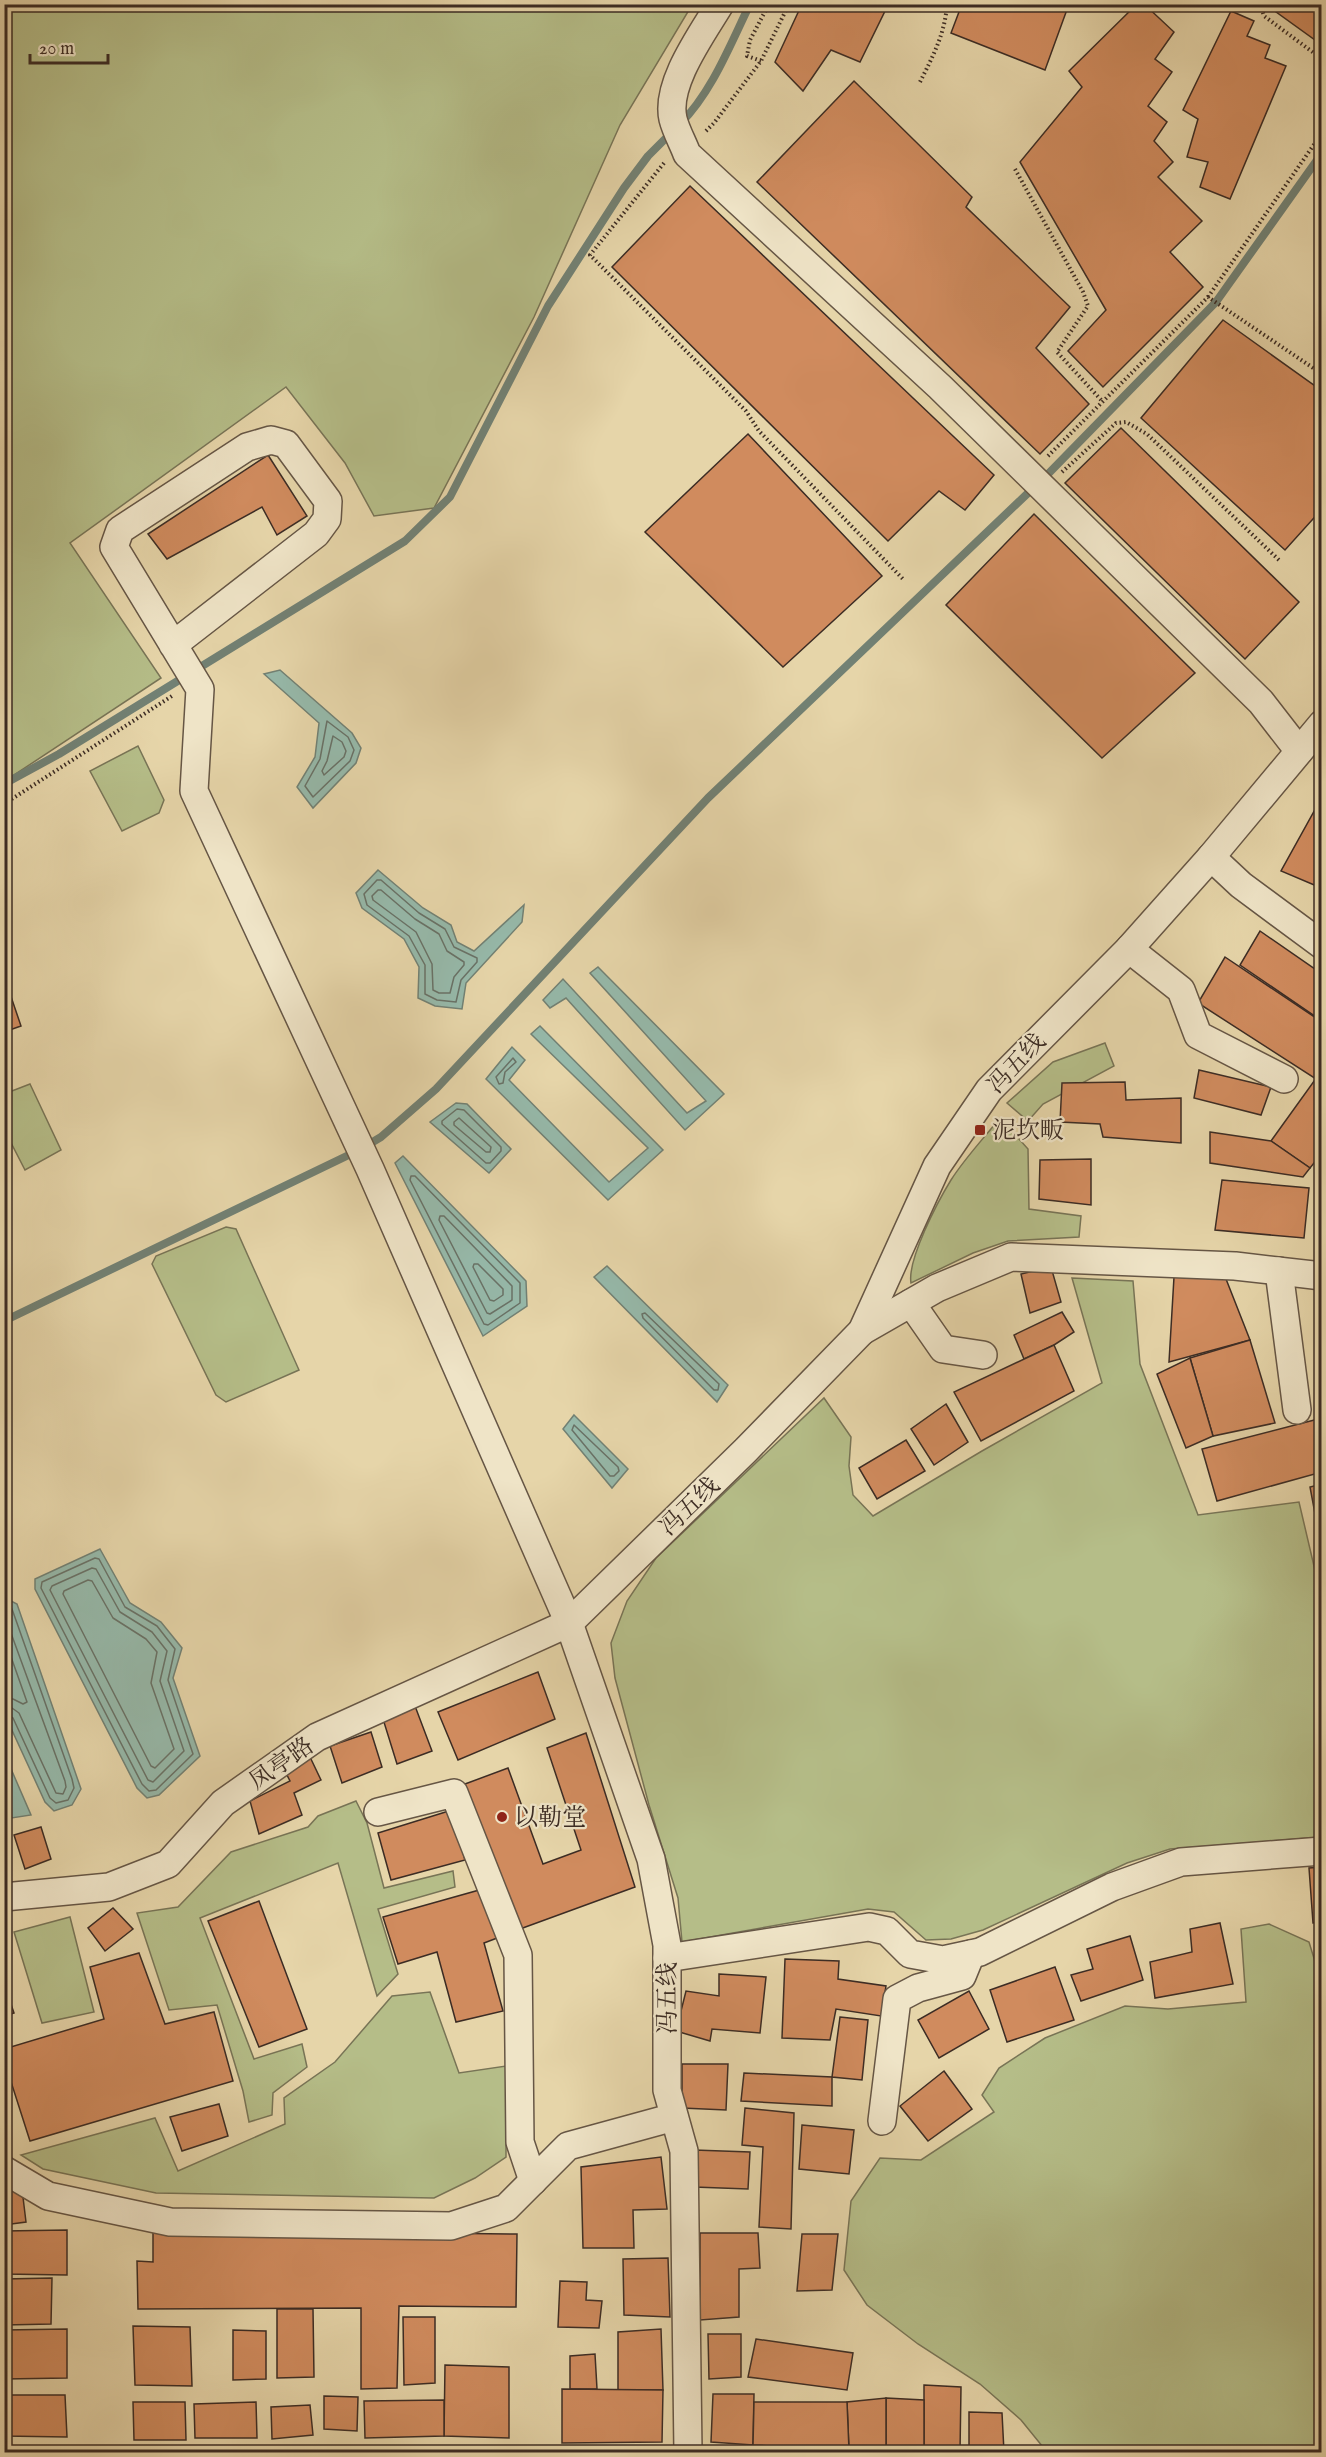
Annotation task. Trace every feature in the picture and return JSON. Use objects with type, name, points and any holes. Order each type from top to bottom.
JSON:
[{"type":"street","points":[[720,4],[689,57],[675,89],[673,118],[687,154],[940,387],[1261,702],[1299,751]]},
{"type":"street","points":[[172,645],[316,534],[327,519],[328,501],[286,444],[271,440],[247,447],[120,530],[114,547],[172,645],[201,689],[195,791],[198,800],[370,1169],[569,1623]]},
{"type":"street","name":"冯五线","points":[[688,2452],[684,2151],[666,2090],[667,1945],[651,1859],[569,1623],[862,1331],[937,1166],[989,1090],[1129,949],[1211,857],[1322,724]]},
{"type":"street","points":[[1211,857],[1241,885],[1322,945]]},
{"type":"street","points":[[1129,949],[1181,990],[1198,1035],[1284,1078]]},
{"type":"street","points":[[862,1331],[937,1288],[1011,1257],[1235,1266],[1322,1276]]},
{"type":"street","points":[[1279,1271],[1297,1410]]},
{"type":"street","points":[[911,1303],[943,1349],[983,1355]]},
{"type":"street","name":"凤亭路","points":[[4,1897],[109,1887],[168,1864],[223,1803],[317,1737],[569,1623]]},
{"type":"street","points":[[378,1812],[454,1793],[518,1955],[520,2142],[533,2181]]},
{"type":"street","points":[[667,1958],[869,1927],[887,1931],[910,1954],[943,1960],[980,1952],[1112,1887],[1181,1863],[1322,1851]]},
{"type":"street","points":[[882,2121],[897,1999],[918,1988],[962,1976],[971,1954]]},
{"type":"street","points":[[4,2170],[48,2196],[170,2222],[451,2226],[506,2208],[568,2146],[674,2116]]},
{"type":"path","points":[[762,61],[747,56],[750,40],[769,4]]},
{"type":"path","points":[[789,4],[762,61],[714,123],[660,166],[590,255],[746,411],[759,431],[903,579]]},
{"type":"path","points":[[920,82],[940,42],[946,22],[947,4]]},
{"type":"path","points":[[1260,4],[1264,16],[1322,59]]},
{"type":"path","points":[[1036,482],[1103,402],[1208,297],[1322,133]]},
{"type":"path","points":[[1015,169],[1083,292],[1088,306],[1057,352],[1103,402]]},
{"type":"path","points":[[1208,297],[1322,374]]},
{"type":"path","points":[[1036,482],[1116,423],[1126,422],[1147,434],[1280,561]]},
{"type":"path","points":[[4,804],[196,682]]},
{"type":"green space","points":[[5,4],[692,5],[620,125],[534,317],[434,508],[374,516],[345,463],[286,387],[70,543],[161,678],[5,781]]},
{"type":"green space","points":[[138,746],[164,800],[159,813],[122,831],[90,771]]},
{"type":"green space","points":[[1105,1043],[1114,1066],[1043,1104],[1028,1121],[1007,1103],[1053,1062]]},
{"type":"green space","points":[[30,1084],[61,1150],[25,1170],[5,1131],[4,1094]]},
{"type":"green space","points":[[1000,1118],[1028,1149],[1029,1209],[1081,1216],[1079,1237],[1008,1241],[973,1253],[911,1283],[911,1273],[918,1246],[939,1202],[962,1164]]},
{"type":"green space","points":[[226,1227],[236,1229],[299,1370],[226,1402],[216,1395],[152,1264],[156,1256]]},
{"type":"green space","points":[[1072,1278],[1133,1281],[1140,1364],[1198,1515],[1299,1502],[1321,1596],[1321,1837],[1170,1849],[1127,1863],[983,1930],[951,1939],[926,1940],[894,1912],[868,1909],[682,1942],[678,1898],[649,1805],[615,1678],[611,1643],[627,1601],[656,1558],[824,1398],[851,1437],[849,1466],[853,1495],[873,1516],[1102,1383]]},
{"type":"green space","points":[[356,1801],[367,1823],[384,1888],[453,1871],[455,1887],[378,1909],[398,1974],[377,1996],[338,1863],[200,1918],[254,2059],[302,2044],[307,2067],[273,2093],[272,2115],[249,2122],[243,2091],[217,2005],[169,2010],[137,1913],[178,1907],[231,1852],[308,1827],[318,1816]]},
{"type":"green space","points":[[70,1917],[94,2012],[42,2023],[14,1932]]},
{"type":"green space","points":[[1269,1924],[1309,1942],[1321,1981],[1321,2452],[1047,2452],[1021,2420],[980,2384],[918,2344],[867,2305],[844,2270],[851,2201],[880,2158],[921,2160],[994,2112],[982,2095],[999,2068],[1045,2038],[1125,2006],[1168,2009],[1246,2002],[1241,1929]]},
{"type":"green space","points":[[430,1992],[459,2073],[506,2066],[506,2157],[475,2178],[434,2198],[156,2193],[43,2169],[21,2155],[155,2118],[178,2171],[285,2124],[284,2098],[335,2062],[392,1996]]},
{"type":"water","points":[[280,670],[352,733],[361,748],[356,763],[313,808],[297,787],[315,757],[319,723],[264,674]]},
{"type":"water","points":[[378,870],[423,908],[451,925],[457,942],[474,951],[524,905],[522,922],[466,983],[462,1009],[435,1006],[418,998],[419,967],[404,939],[362,908],[356,893]]},
{"type":"water","points":[[598,967],[724,1094],[685,1130],[566,998],[550,1008],[543,1000],[563,979],[687,1113],[706,1101],[590,973]]},
{"type":"water","points":[[540,1026],[663,1150],[608,1200],[486,1079],[512,1047],[525,1060],[509,1080],[609,1182],[648,1148],[531,1034]]},
{"type":"water","points":[[456,1103],[467,1104],[511,1149],[489,1173],[430,1122]]},
{"type":"water","points":[[403,1156],[526,1281],[527,1306],[483,1336],[395,1163]]},
{"type":"water","points":[[607,1266],[728,1385],[717,1402],[594,1277]]},
{"type":"water","points":[[574,1415],[628,1469],[612,1488],[563,1429]]},
{"type":"water","points":[[100,1549],[130,1603],[161,1622],[182,1648],[173,1678],[200,1756],[159,1795],[147,1798],[137,1788],[35,1589],[35,1579]]},
{"type":"water","points":[[9,1600],[17,1604],[81,1789],[72,1805],[54,1811],[45,1802],[5,1715],[4,1602]]},
{"type":"water","points":[[5,1755],[31,1815],[5,1819]]},
{"type":"building","points":[[802,4],[876,4],[886,9],[860,62],[831,50],[803,91],[775,62]]},
{"type":"building","points":[[962,4],[1069,4],[1045,70],[951,33]]},
{"type":"building","points":[[1137,4],[1144,4],[1174,32],[1155,59],[1172,72],[1148,106],[1167,122],[1154,141],[1173,162],[1158,177],[1202,221],[1170,252],[1203,287],[1103,387],[1068,351],[1106,310],[1020,162],[1082,87],[1069,71]]},
{"type":"building","points":[[1270,4],[1322,4],[1322,45],[1272,9]]},
{"type":"building","points":[[1231,11],[1254,21],[1247,36],[1270,45],[1265,58],[1286,66],[1230,199],[1200,187],[1208,162],[1187,157],[1198,119],[1183,110]]},
{"type":"building","points":[[854,81],[972,197],[966,207],[1070,307],[1036,348],[1089,404],[1040,454],[757,182]]},
{"type":"building","points":[[690,186],[994,475],[965,510],[939,491],[888,541],[612,267]]},
{"type":"building","points":[[1223,320],[1322,391],[1322,509],[1285,550],[1141,418]]},
{"type":"building","points":[[1121,428],[1299,602],[1245,659],[1065,483]]},
{"type":"building","points":[[748,434],[882,576],[783,667],[645,532]]},
{"type":"building","points":[[268,455],[307,516],[277,535],[262,507],[167,559],[148,534]]},
{"type":"building","points":[[1034,514],[1195,673],[1102,758],[946,605]]},
{"type":"building","points":[[1322,797],[1322,882],[1319,887],[1281,871]]},
{"type":"building","points":[[1260,931],[1322,974],[1322,1021],[1240,965]]},
{"type":"building","points":[[1225,957],[1322,1022],[1322,1070],[1316,1079],[1198,1003]]},
{"type":"building","points":[[4,976],[21,1026],[4,1032]]},
{"type":"building","points":[[1199,1070],[1271,1087],[1261,1115],[1194,1098]]},
{"type":"building","points":[[1322,1070],[1322,1153],[1310,1168],[1271,1141]]},
{"type":"building","points":[[1125,1082],[1126,1100],[1181,1098],[1181,1143],[1103,1137],[1100,1124],[1060,1122],[1062,1083]]},
{"type":"building","points":[[1210,1132],[1271,1141],[1310,1168],[1303,1177],[1210,1163]]},
{"type":"building","points":[[1091,1159],[1091,1205],[1039,1199],[1040,1160]]},
{"type":"building","points":[[1222,1180],[1309,1188],[1304,1238],[1215,1230]]},
{"type":"building","points":[[1051,1267],[1061,1302],[1030,1313],[1021,1274]]},
{"type":"building","points":[[1174,1277],[1226,1279],[1250,1340],[1169,1362]]},
{"type":"building","points":[[1062,1312],[1074,1332],[1054,1345],[1024,1359],[1014,1335]]},
{"type":"building","points":[[1250,1340],[1275,1423],[1213,1436],[1190,1358]]},
{"type":"building","points":[[1054,1345],[1074,1391],[981,1441],[954,1392]]},
{"type":"building","points":[[1190,1358],[1213,1436],[1186,1448],[1157,1374]]},
{"type":"building","points":[[946,1404],[968,1442],[934,1465],[911,1429]]},
{"type":"building","points":[[1322,1418],[1322,1472],[1217,1501],[1202,1449]]},
{"type":"building","points":[[906,1440],[925,1471],[877,1499],[859,1468]]},
{"type":"building","points":[[1322,1484],[1322,1551],[1310,1487]]},
{"type":"building","points":[[538,1672],[555,1719],[458,1760],[438,1712]]},
{"type":"building","points":[[415,1706],[432,1751],[397,1764],[383,1719]]},
{"type":"building","points":[[371,1732],[382,1767],[342,1783],[330,1746]]},
{"type":"building","name":"以勒堂","points":[[586,1733],[635,1887],[520,1929],[465,1784],[508,1768],[543,1864],[581,1850],[547,1748]]},
{"type":"building","points":[[310,1757],[321,1780],[294,1793],[302,1815],[259,1834],[250,1801],[290,1781],[285,1771]]},
{"type":"building","points":[[452,1810],[465,1860],[391,1880],[378,1833]]},
{"type":"building","points":[[41,1827],[51,1859],[25,1869],[14,1835]]},
{"type":"building","points":[[1322,1867],[1322,1922],[1313,1923],[1309,1868]]},
{"type":"building","points":[[490,1887],[505,1935],[484,1943],[503,2011],[456,2022],[437,1952],[398,1964],[383,1917]]},
{"type":"building","points":[[259,1901],[307,2029],[259,2047],[208,1921]]},
{"type":"building","points":[[113,1908],[133,1929],[105,1951],[88,1928]]},
{"type":"building","points":[[1220,1923],[1233,1984],[1155,1998],[1150,1962],[1192,1952],[1190,1929]]},
{"type":"building","points":[[1130,1936],[1143,1980],[1081,2001],[1071,1975],[1093,1969],[1087,1949]]},
{"type":"building","points":[[139,1953],[165,2024],[214,2012],[233,2081],[30,2141],[4,2060],[4,2049],[104,2019],[90,1967]]},
{"type":"building","points":[[785,1959],[839,1961],[838,1979],[886,1986],[881,2016],[836,2009],[830,2040],[782,2038]]},
{"type":"building","points":[[1055,1967],[1074,2020],[1007,2042],[990,1990]]},
{"type":"building","points":[[719,1974],[766,1977],[760,2033],[712,2029],[710,2041],[676,2031],[686,1991],[719,1996]]},
{"type":"building","points":[[4,1984],[14,2013],[4,2016]]},
{"type":"building","points":[[969,1991],[989,2029],[939,2058],[918,2020]]},
{"type":"building","points":[[840,2017],[868,2020],[862,2080],[832,2077]]},
{"type":"building","points":[[682,2064],[728,2064],[726,2110],[682,2108]]},
{"type":"building","points":[[944,2071],[972,2109],[928,2141],[900,2106]]},
{"type":"building","points":[[744,2073],[832,2077],[832,2106],[741,2101]]},
{"type":"building","points":[[219,2104],[228,2136],[182,2151],[170,2117]]},
{"type":"building","points":[[745,2108],[794,2113],[791,2229],[759,2227],[763,2147],[742,2145]]},
{"type":"building","points":[[802,2125],[854,2130],[849,2174],[799,2169]]},
{"type":"building","points":[[694,2150],[750,2152],[748,2189],[694,2187]]},
{"type":"building","points":[[661,2157],[667,2209],[633,2210],[634,2248],[583,2248],[581,2167]]},
{"type":"building","points":[[22,2189],[26,2222],[4,2225],[4,2192]]},
{"type":"building","points":[[67,2230],[67,2275],[4,2274],[4,2231]]},
{"type":"building","points":[[153,2230],[517,2234],[516,2307],[399,2306],[397,2388],[361,2389],[361,2308],[138,2309],[137,2261],[153,2262]]},
{"type":"building","points":[[700,2233],[758,2233],[760,2268],[739,2269],[739,2317],[700,2320]]},
{"type":"building","points":[[802,2234],[838,2234],[832,2290],[797,2291]]},
{"type":"building","points":[[668,2258],[670,2317],[624,2315],[623,2259]]},
{"type":"building","points":[[52,2278],[51,2324],[4,2325],[4,2279]]},
{"type":"building","points":[[560,2281],[587,2282],[586,2300],[602,2301],[599,2328],[558,2327]]},
{"type":"building","points":[[277,2309],[313,2309],[314,2377],[277,2378]]},
{"type":"building","points":[[403,2317],[435,2317],[435,2383],[404,2385]]},
{"type":"building","points":[[133,2326],[190,2327],[192,2386],[135,2385]]},
{"type":"building","points":[[67,2329],[67,2378],[4,2379],[4,2330]]},
{"type":"building","points":[[661,2329],[663,2390],[618,2390],[618,2332]]},
{"type":"building","points":[[233,2330],[266,2331],[266,2379],[233,2380]]},
{"type":"building","points":[[708,2334],[741,2334],[741,2377],[709,2379]]},
{"type":"building","points":[[756,2339],[853,2353],[847,2390],[748,2377]]},
{"type":"building","points":[[595,2354],[597,2389],[570,2389],[570,2356]]},
{"type":"building","points":[[445,2365],[509,2367],[509,2438],[444,2436]]},
{"type":"building","points":[[924,2385],[961,2387],[960,2452],[924,2451]]},
{"type":"building","points":[[562,2389],[663,2390],[662,2442],[562,2443]]},
{"type":"building","points":[[713,2394],[754,2394],[753,2445],[711,2442]]},
{"type":"building","points":[[4,2395],[65,2395],[67,2437],[4,2436]]},
{"type":"building","points":[[324,2396],[358,2397],[357,2431],[324,2429]]},
{"type":"building","points":[[886,2398],[924,2400],[924,2451],[886,2449]]},
{"type":"building","points":[[886,2398],[886,2449],[849,2450],[847,2402]]},
{"type":"building","points":[[444,2400],[444,2436],[365,2438],[364,2401]]},
{"type":"building","points":[[133,2402],[185,2402],[186,2440],[134,2440]]},
{"type":"building","points":[[256,2402],[257,2438],[195,2438],[194,2404]]},
{"type":"building","points":[[754,2402],[847,2402],[849,2450],[753,2445]]},
{"type":"building","points":[[310,2405],[313,2435],[272,2439],[271,2407]]},
{"type":"building","points":[[969,2412],[1002,2413],[1004,2452],[969,2452]]},
{"type":"waterway","points":[[680,124],[702,98],[711,83],[750,4]]},
{"type":"waterway","points":[[4,784],[59,754],[405,541],[450,497],[548,306],[624,188],[648,156],[671,133]]},
{"type":"waterway","points":[[366,1146],[381,1137],[436,1089],[708,798],[1049,473],[1216,302],[1322,153]]},
{"type":"waterway","points":[[4,1321],[355,1152]]},
{"type":"place","name":"泥坎畈","points":[[980,1130]]},
{"type":"place","name":"以勒堂","points":[[502,1817]]}]
